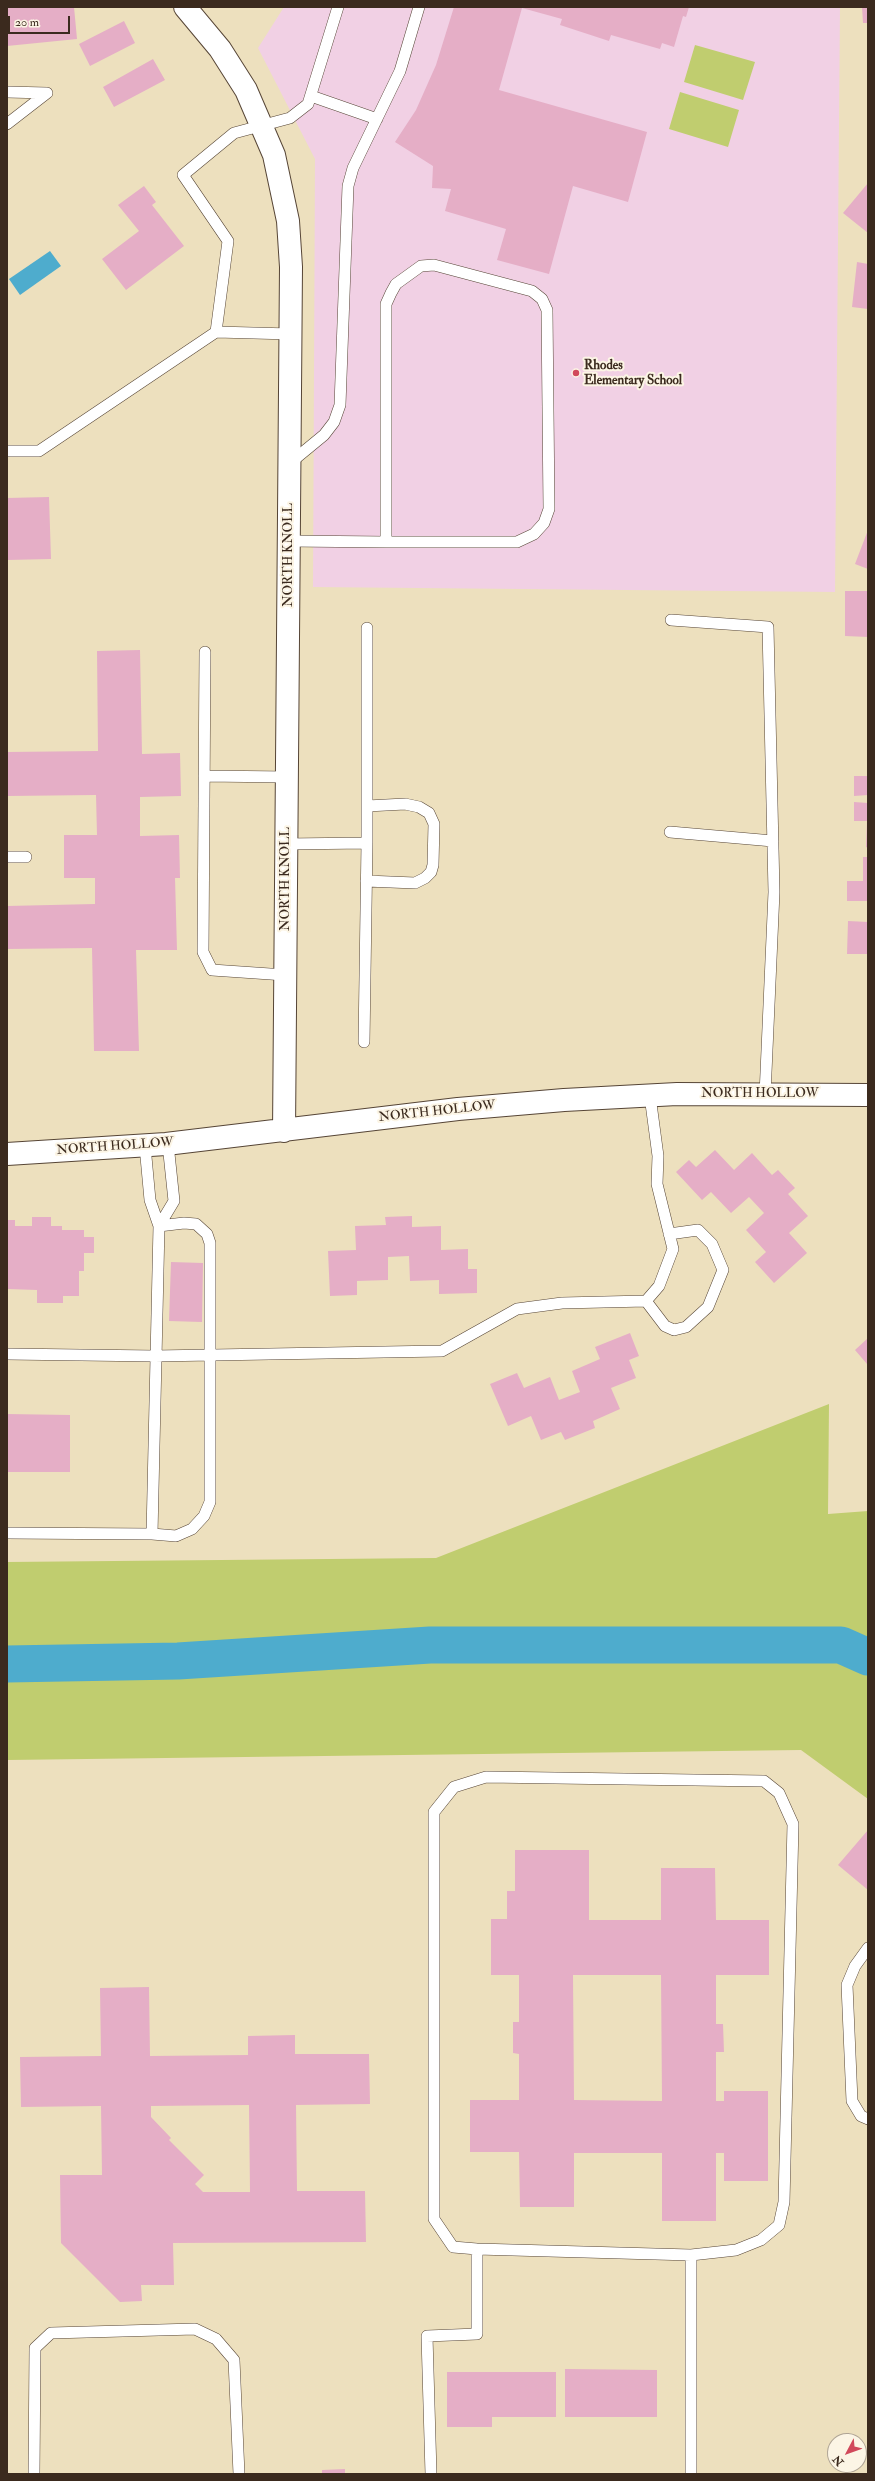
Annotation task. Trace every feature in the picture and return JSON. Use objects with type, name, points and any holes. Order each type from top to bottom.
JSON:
[{"type":"street","name":"NORTH KNOLL","points":[[185,7],[220,49],[246,90],[274,155],[288,221],[291,267],[291,334],[284,1131]]},
{"type":"street","name":"NORTH HOLLOW","points":[[7,1154],[168,1144],[458,1109],[650,1096],[765,1094],[868,1095]]},
{"type":"lane","points":[[216,332],[228,241],[183,175],[234,133],[290,118],[308,104],[338,7]]},
{"type":"lane","points":[[290,463],[324,435],[334,422],[340,405],[348,186],[353,168],[400,71],[419,7]]},
{"type":"lane","points":[[7,92],[47,93],[7,124]]},
{"type":"lane","points":[[311,96],[377,119]]},
{"type":"lane","points":[[289,541],[386,542],[518,542],[534,534],[544,523],[549,509],[547,310],[542,299],[532,291],[434,265],[421,266],[396,284],[386,304],[386,542]]},
{"type":"lane","points":[[7,451],[39,451],[216,332],[291,334]]},
{"type":"lane","points":[[671,620],[768,627],[774,892],[765,1094]]},
{"type":"lane","points":[[364,1042],[367,843],[367,628]]},
{"type":"lane","points":[[205,652],[202,952],[212,970],[285,975]]},
{"type":"lane","points":[[204,776],[287,777]]},
{"type":"lane","points":[[366,881],[415,883],[425,878],[431,872],[433,866],[434,824],[429,813],[419,807],[405,804],[367,806]]},
{"type":"lane","points":[[670,832],[773,840]]},
{"type":"lane","points":[[286,844],[367,843]]},
{"type":"lane","points":[[7,857],[26,857]]},
{"type":"lane","points":[[7,1354],[155,1356],[442,1351],[517,1309],[562,1302],[646,1300],[659,1286],[673,1249],[657,1184],[658,1156],[650,1096]]},
{"type":"lane","points":[[159,1226],[174,1201],[168,1144]]},
{"type":"lane","points":[[145,1146],[150,1200],[159,1226],[152,1534]]},
{"type":"lane","points":[[7,1533],[152,1534],[176,1536],[192,1528],[204,1516],[210,1502],[210,1243],[207,1234],[196,1224],[184,1223],[159,1226]]},
{"type":"lane","points":[[646,1300],[665,1326],[674,1330],[686,1327],[708,1307],[723,1270],[712,1244],[698,1230],[669,1234]]},
{"type":"lane","points":[[486,1777],[764,1781],[779,1793],[792,1824],[784,2202],[778,2225],[761,2240],[736,2250],[691,2255],[477,2250],[453,2247],[434,2219],[434,1812],[454,1787],[486,1777]]},
{"type":"lane","points":[[868,1948],[855,1966],[847,1984],[852,2101],[862,2116],[868,2119]]},
{"type":"lane","points":[[431,2474],[427,2336],[477,2334],[477,2250]]},
{"type":"lane","points":[[691,2255],[691,2474]]},
{"type":"lane","points":[[34,2474],[36,2348],[51,2333],[195,2329],[216,2338],[234,2360],[239,2474]]},
{"type":"shaded area","name":"Rhodes Elementary School","points":[[284,7],[840,7],[835,592],[313,587],[315,159],[258,48]]},
{"type":"green space","points":[[695,45],[755,62],[743,100],[684,82]]},
{"type":"green space","points":[[680,92],[739,110],[728,147],[669,129]]},
{"type":"green space","points":[[829,1404],[828,1514],[868,1511],[868,1799],[801,1750],[7,1760],[7,1562],[436,1558]]},
{"type":"water","points":[[50,251],[61,266],[20,295],[9,279]]},
{"type":"building","points":[[7,7],[74,7],[77,39],[7,46]]},
{"type":"building","points":[[454,7],[689,7],[686,17],[683,16],[674,47],[662,43],[660,49],[611,35],[609,41],[560,25],[562,19],[522,8],[499,90],[647,132],[628,202],[573,186],[549,274],[497,260],[506,229],[445,211],[451,189],[432,188],[433,166],[395,142],[416,110],[436,65]]},
{"type":"building","points":[[862,7],[868,7],[868,23],[863,23]]},
{"type":"building","points":[[124,21],[135,43],[90,66],[79,44]]},
{"type":"building","points":[[153,59],[165,80],[114,107],[103,87]]},
{"type":"building","points":[[868,183],[868,233],[843,213]]},
{"type":"building","points":[[144,186],[156,202],[152,205],[184,246],[126,290],[102,259],[139,231],[118,205]]},
{"type":"building","points":[[857,262],[868,264],[868,309],[852,307]]},
{"type":"building","points":[[49,497],[51,559],[7,560],[7,498]]},
{"type":"building","points":[[868,530],[868,569],[855,564]]},
{"type":"building","points":[[845,591],[868,591],[868,637],[845,636]]},
{"type":"building","points":[[140,650],[142,754],[180,753],[181,796],[140,797],[140,836],[179,835],[180,878],[175,878],[177,950],[136,950],[139,1051],[94,1051],[92,948],[7,949],[7,906],[95,904],[95,878],[64,878],[64,835],[97,835],[96,795],[7,796],[7,752],[98,751],[97,651]]},
{"type":"building","points":[[854,776],[868,776],[868,795],[854,796]]},
{"type":"building","points":[[854,802],[868,803],[868,848],[866,847],[867,821],[854,821]]},
{"type":"building","points":[[863,857],[868,857],[868,901],[847,901],[847,881],[863,881]]},
{"type":"building","points":[[848,921],[868,922],[868,954],[847,954]]},
{"type":"building","points":[[715,1150],[734,1170],[752,1153],[772,1175],[778,1170],[795,1188],[788,1194],[808,1216],[789,1233],[807,1253],[774,1283],[755,1262],[766,1252],[746,1230],[764,1213],[749,1197],[731,1213],[711,1192],[702,1200],[676,1172],[689,1160],[696,1167]]},
{"type":"building","points":[[412,1216],[412,1227],[441,1226],[441,1250],[468,1249],[468,1269],[477,1269],[477,1293],[439,1294],[439,1280],[410,1281],[409,1256],[388,1257],[388,1280],[357,1281],[357,1295],[330,1296],[328,1251],[356,1250],[355,1226],[386,1225],[385,1217]]},
{"type":"building","points":[[32,1217],[51,1217],[51,1226],[62,1226],[62,1230],[84,1230],[84,1237],[94,1237],[94,1253],[84,1253],[84,1271],[79,1271],[79,1296],[63,1296],[63,1303],[37,1303],[37,1290],[7,1289],[7,1220],[15,1220],[15,1226],[32,1226]]},
{"type":"building","points":[[171,1262],[203,1263],[202,1322],[169,1321]]},
{"type":"building","points":[[630,1333],[639,1356],[629,1360],[636,1378],[611,1388],[620,1409],[593,1421],[595,1428],[565,1440],[561,1432],[541,1440],[531,1416],[508,1426],[490,1384],[517,1373],[524,1388],[550,1377],[559,1400],[580,1392],[572,1371],[600,1359],[595,1347]]},
{"type":"building","points":[[868,1338],[868,1363],[867,1364],[855,1350]]},
{"type":"building","points":[[7,1414],[70,1415],[70,1472],[7,1472]]},
{"type":"building","points":[[868,1830],[868,1890],[838,1865]]},
{"type":"building","points":[[515,1850],[589,1850],[589,1920],[661,1920],[661,1868],[715,1868],[716,1920],[769,1920],[769,1975],[716,1975],[716,2024],[723,2024],[724,2052],[716,2052],[716,2101],[724,2101],[724,2091],[768,2091],[768,2181],[724,2181],[724,2153],[716,2153],[716,2221],[662,2221],[662,2153],[574,2153],[574,2207],[520,2207],[519,2152],[470,2152],[470,2100],[519,2100],[519,2054],[513,2053],[513,2022],[519,2022],[519,1975],[491,1975],[491,1919],[507,1919],[507,1891],[515,1891]],"holes":[[[573,1975],[661,1975],[662,2101],[574,2100]]]},
{"type":"building","points":[[149,1987],[150,2056],[248,2055],[248,2036],[295,2035],[295,2054],[369,2054],[370,2104],[296,2105],[297,2191],[365,2191],[366,2242],[173,2243],[174,2285],[141,2285],[142,2301],[120,2302],[61,2243],[60,2175],[102,2175],[101,2106],[21,2107],[20,2057],[101,2056],[100,1988]],"holes":[[[249,2105],[250,2192],[203,2192],[195,2184],[204,2175],[169,2140],[171,2138],[151,2117],[151,2106]]]},
{"type":"building","points":[[565,2369],[657,2370],[657,2417],[565,2417]]},
{"type":"building","points":[[447,2372],[556,2372],[556,2417],[492,2417],[492,2427],[447,2427]]},
{"type":"building","points":[[345,2469],[345,2474],[322,2474],[322,2470]]},
{"type":"waterway","points":[[7,1664],[178,1661],[430,1645],[841,1645],[868,1657]]},
{"type":"place","name":"Rhodes Elementary School","points":[[576,373]]}]
